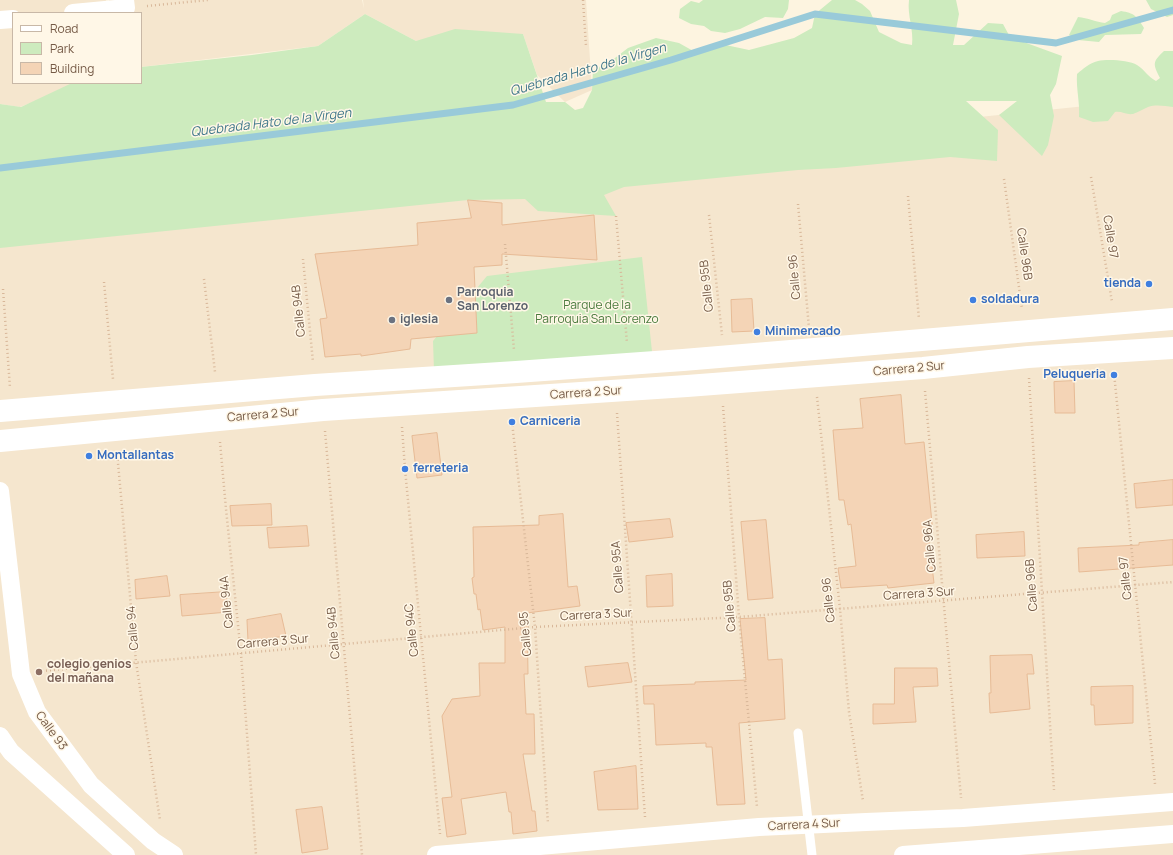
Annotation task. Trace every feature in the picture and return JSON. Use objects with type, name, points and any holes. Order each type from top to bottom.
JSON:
[{"type":"street","points":[[79,12],[126,4]]},
{"type":"street","points":[[0,20],[12,19]]},
{"type":"street","name":"Carrera 2 Sur","points":[[6,411],[316,385],[684,360],[1173,319]]},
{"type":"street","name":"Carrera 2 Sur","points":[[0,441],[323,410],[687,386],[923,368],[1028,357],[1173,348]]},
{"type":"street","points":[[684,360],[687,386]]},
{"type":"street","name":"Calle 93","points":[[0,491],[21,674],[37,712],[91,785],[153,841],[169,852]]},
{"type":"street","points":[[0,736],[11,752],[126,855]]},
{"type":"street","name":"Carrera 4 Sur","points":[[439,855],[510,852],[549,845],[759,828],[963,818],[1165,802]]},
{"type":"street","points":[[903,855],[1173,834]]},
{"type":"lane","points":[[798,733],[812,855]]},
{"type":"path","points":[[126,4],[208,0]]},
{"type":"path","points":[[583,0],[586,46]]},
{"type":"path","name":"Calle 97","points":[[1091,177],[1116,324]]},
{"type":"path","name":"Calle 96B","points":[[1004,179],[1026,331]]},
{"type":"path","points":[[908,196],[920,340]]},
{"type":"path","name":"Calle 96","points":[[798,204],[811,349]]},
{"type":"path","name":"Calle 95B","points":[[709,215],[724,356]]},
{"type":"path","points":[[616,216],[629,364]]},
{"type":"path","points":[[505,244],[516,372]]},
{"type":"path","name":"Calle 94B","points":[[303,259],[316,385]]},
{"type":"path","points":[[204,279],[218,394]]},
{"type":"path","points":[[104,282],[115,402]]},
{"type":"path","points":[[3,289],[6,411]]},
{"type":"path","name":"Calle 97","points":[[1112,352],[1135,585],[1165,802]]},
{"type":"path","name":"Calle 96B","points":[[1028,357],[1056,811]]},
{"type":"path","name":"Calle 96A","points":[[923,368],[963,818]]},
{"type":"path","name":"Calle 96","points":[[815,376],[840,609],[849,712],[866,822]]},
{"type":"path","name":"Calle 95B","points":[[721,383],[739,617],[759,828]]},
{"type":"path","name":"Calle 95A","points":[[616,391],[646,837]]},
{"type":"path","name":"Calle 94C","points":[[400,405],[422,637],[439,855]]},
{"type":"path","name":"Calle 94B","points":[[323,410],[362,855]]},
{"type":"path","name":"Calle 94A","points":[[219,419],[226,509],[241,654],[256,855]]},
{"type":"path","name":"Calle 95","points":[[512,422],[535,627],[549,845]]},
{"type":"path","name":"Calle 94","points":[[115,430],[136,662],[169,852]]},
{"type":"path","name":"Carrera 3 Sur","points":[[21,674],[136,662],[344,645],[535,627],[739,617],[1173,582]]},
{"type":"shaded area","points":[[0,0],[106,0],[107,12],[12,12],[12,84],[80,84],[20,107],[0,104]]},
{"type":"shaded area","points":[[109,0],[362,0],[364,9],[363,0],[586,0],[592,90],[565,102],[537,75],[523,34],[416,41],[365,14],[318,46],[142,67],[142,12],[110,12]]},
{"type":"shaded area","points":[[1173,97],[1173,855],[0,855],[0,218]]},
{"type":"green space","points":[[703,0],[789,0],[788,9],[783,18],[765,17],[740,29],[725,33],[711,31],[704,26],[691,24],[679,18],[680,9],[691,1],[699,3]]},
{"type":"green space","points":[[832,0],[855,0],[870,11],[879,32],[901,43],[912,45],[909,0],[956,0],[959,14],[953,45],[964,45],[988,23],[1003,24],[1010,37],[1062,56],[1056,84],[1050,95],[1054,116],[1048,145],[1042,156],[999,115],[1017,101],[966,101],[998,130],[997,161],[950,157],[624,187],[604,195],[616,216],[538,211],[525,199],[468,200],[0,248],[0,104],[21,107],[70,84],[142,84],[142,67],[318,46],[365,14],[416,41],[455,29],[523,34],[546,102],[565,102],[575,110],[583,108],[592,90],[593,70],[611,61],[628,48],[656,38],[679,43],[695,52],[721,44],[749,50],[794,38],[812,28],[815,14]]},
{"type":"green space","points":[[1146,0],[1173,0],[1173,15],[1167,17],[1151,9]]},
{"type":"green space","points":[[1121,11],[1132,14],[1137,18],[1144,28],[1141,34],[1105,35],[1099,42],[1078,40],[1069,35],[1078,17],[1105,23],[1110,20],[1112,15]]},
{"type":"green space","points":[[1164,51],[1173,51],[1173,107],[1151,106],[1133,114],[1115,112],[1108,121],[1093,122],[1079,117],[1077,74],[1084,68],[1092,63],[1102,60],[1124,61],[1137,65],[1156,81],[1160,78],[1155,63],[1157,58]]},
{"type":"green space","name":"Parque de la Parroquia San Lorenzo","points":[[642,257],[653,361],[434,371],[433,341],[487,276]]},
{"type":"building","points":[[468,200],[502,203],[502,225],[594,215],[597,260],[502,254],[502,265],[474,267],[477,333],[411,339],[410,349],[361,356],[361,354],[325,357],[320,319],[327,318],[315,254],[418,245],[417,223],[471,218]]},
{"type":"building","points":[[752,299],[754,331],[732,332],[731,300]]},
{"type":"building","points":[[1074,381],[1075,413],[1055,413],[1054,382]]},
{"type":"building","points":[[901,395],[905,444],[924,442],[933,533],[928,533],[934,583],[888,588],[887,585],[841,588],[838,568],[856,566],[851,524],[848,525],[844,500],[839,500],[833,430],[863,428],[860,399]]},
{"type":"building","points":[[437,433],[442,475],[417,478],[412,436]]},
{"type":"building","points":[[1173,480],[1173,505],[1136,508],[1134,484]]},
{"type":"building","points":[[271,504],[272,525],[232,526],[230,506]]},
{"type":"building","points":[[563,514],[568,587],[577,586],[580,606],[527,613],[528,674],[524,674],[526,714],[534,714],[535,754],[523,754],[532,811],[535,811],[537,831],[513,834],[511,812],[509,812],[506,792],[461,799],[466,834],[447,837],[442,798],[452,797],[442,716],[452,699],[480,696],[479,663],[505,663],[505,627],[483,630],[480,609],[478,610],[476,594],[474,594],[472,578],[474,577],[473,527],[539,525],[539,516]]},
{"type":"building","points":[[670,519],[673,537],[629,542],[626,523]]},
{"type":"building","points":[[766,520],[773,598],[748,600],[741,522]]},
{"type":"building","points":[[307,526],[309,546],[269,548],[267,528]]},
{"type":"building","points":[[1024,532],[1025,556],[977,558],[976,535]]},
{"type":"building","points":[[1173,540],[1173,565],[1079,572],[1078,548],[1139,545],[1139,543]]},
{"type":"building","points":[[672,574],[673,606],[647,607],[646,576]]},
{"type":"building","points":[[167,576],[170,596],[136,599],[135,580]]},
{"type":"building","points":[[226,592],[228,612],[182,616],[180,595]]},
{"type":"building","points":[[281,614],[286,636],[248,641],[247,620]]},
{"type":"building","points":[[765,618],[768,660],[782,659],[785,719],[739,723],[745,804],[717,805],[712,747],[706,747],[706,743],[656,745],[654,704],[644,704],[643,686],[746,680],[740,619]]},
{"type":"building","points":[[1032,655],[1034,674],[1027,674],[1030,709],[990,713],[990,656]]},
{"type":"building","points":[[628,663],[632,682],[588,687],[585,667]]},
{"type":"building","points":[[895,668],[937,668],[938,686],[913,687],[916,722],[873,724],[873,704],[894,704]]},
{"type":"building","points":[[1133,686],[1133,723],[1095,725],[1094,705],[1091,705],[1091,687]]},
{"type":"building","points":[[636,766],[638,809],[598,810],[594,772]]},
{"type":"building","points":[[322,807],[328,849],[302,853],[296,810]]},
{"type":"waterway","name":"Quebrada Hato de la Virgen","points":[[0,168],[513,105],[671,60],[815,14],[1056,43],[1173,10]]},
{"type":"place","name":"tienda","points":[[1149,284]]},
{"type":"place","name":"Parroquia San Lorenzo","points":[[449,300]]},
{"type":"place","name":"soldadura","points":[[973,300]]},
{"type":"place","name":"iglesia","points":[[392,320]]},
{"type":"place","name":"Minimercado","points":[[757,332]]},
{"type":"place","name":"Peluqueria","points":[[1114,375]]},
{"type":"place","name":"Carniceria","points":[[512,422]]},
{"type":"place","name":"Montallantas","points":[[89,456]]},
{"type":"place","name":"ferreteria","points":[[405,469]]},
{"type":"place","name":"colegio genios del mañana","points":[[39,672]]}]
